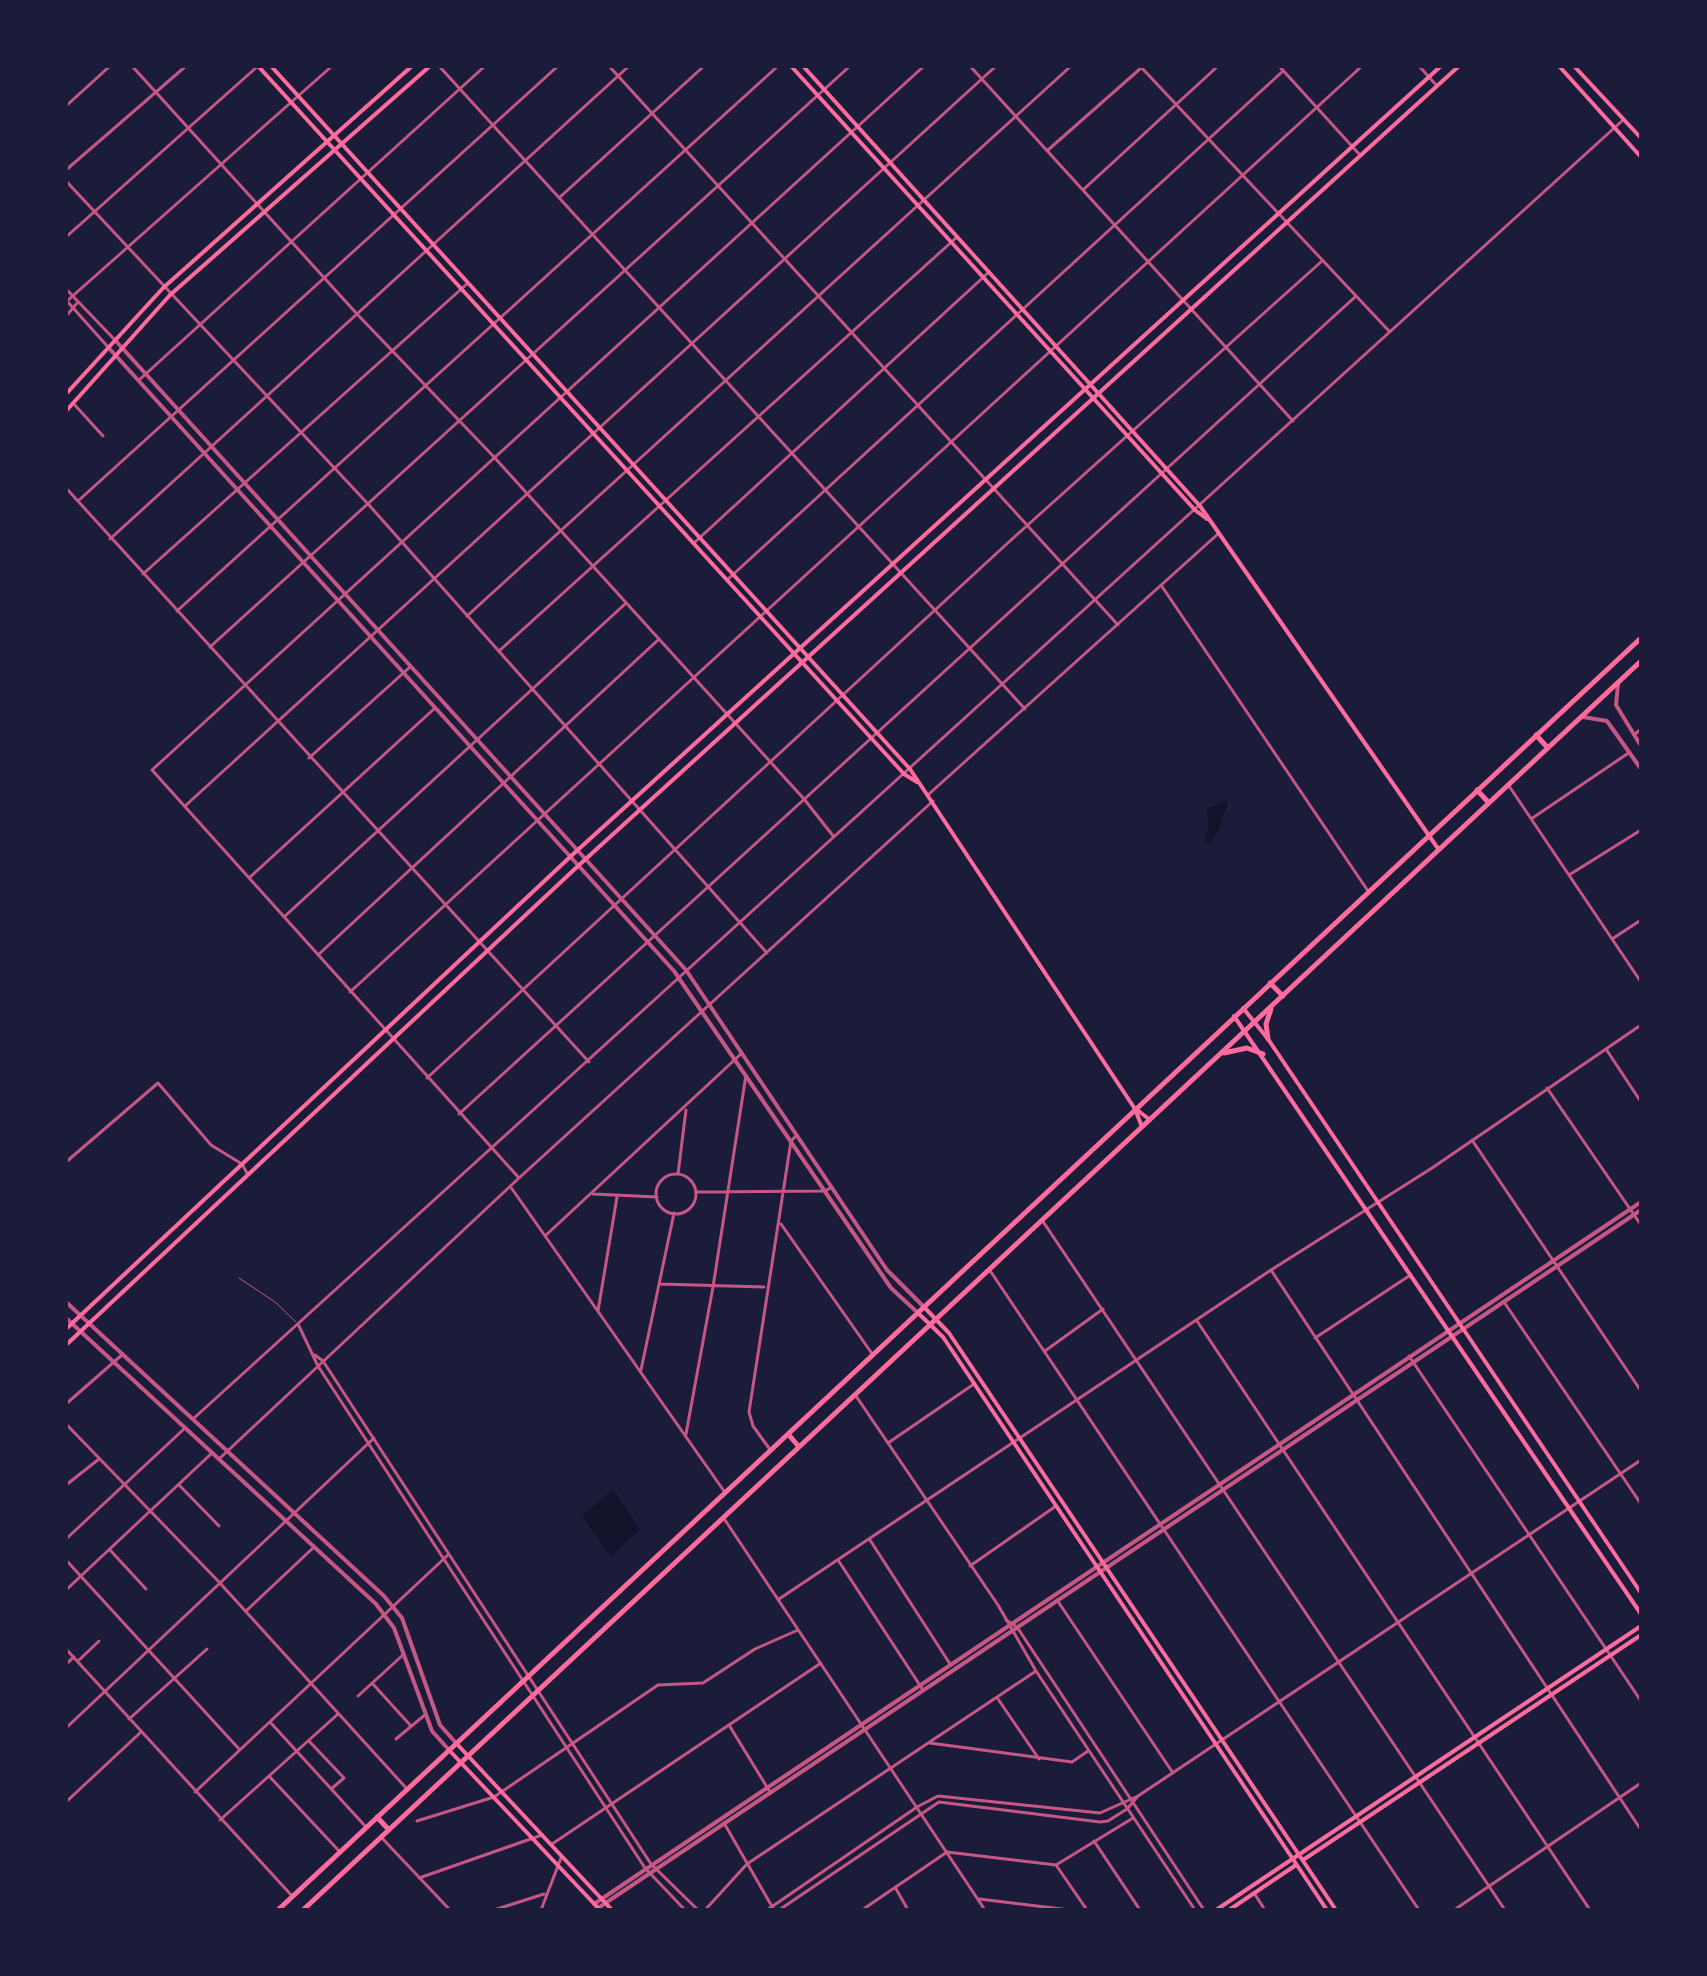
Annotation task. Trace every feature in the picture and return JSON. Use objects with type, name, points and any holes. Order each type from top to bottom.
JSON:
[{"type":"main road","points":[[258,66],[904,774],[920,784]]},
{"type":"main road","points":[[271,66],[910,769],[1135,1109],[1142,1127]]},
{"type":"main road","points":[[66,394],[163,288],[412,66]]},
{"type":"main road","points":[[66,411],[170,295],[430,66]]},
{"type":"main road","points":[[791,66],[1160,473],[1195,510],[1209,520]]},
{"type":"main road","points":[[803,66],[1200,506],[1439,850]]},
{"type":"main road","points":[[66,1329],[570,857],[1441,66]]},
{"type":"main road","points":[[66,1345],[578,866],[1459,66]]},
{"type":"main road","points":[[1559,66],[1641,157]]},
{"type":"main road","points":[[1574,66],[1641,138]]},
{"type":"main road","points":[[278,1910],[1641,638]]},
{"type":"main road","points":[[303,1910],[1641,661]]},
{"type":"main road","points":[[1536,735],[1548,748]]},
{"type":"main road","points":[[1477,790],[1489,803]]},
{"type":"main road","points":[[1270,983],[1283,996]]},
{"type":"main road","points":[[1268,1039],[1266,1024],[1275,1003]]},
{"type":"main road","points":[[1243,1008],[1268,1039],[1641,1593]]},
{"type":"main road","points":[[1234,1016],[1263,1054],[1641,1614]]},
{"type":"main road","points":[[1219,1055],[1239,1048],[1263,1054]]},
{"type":"main road","points":[[1135,1109],[1150,1120]]},
{"type":"main road","points":[[924,1307],[985,1387],[1336,1910]]},
{"type":"main road","points":[[918,1313],[931,1324],[979,1391],[1327,1910]]},
{"type":"main road","points":[[789,1435],[799,1447]]},
{"type":"main road","points":[[1216,1910],[1641,1626]]},
{"type":"main road","points":[[1229,1910],[1641,1635]]},
{"type":"main road","points":[[456,1743],[612,1910]]},
{"type":"main road","points":[[449,1750],[598,1907]]},
{"type":"main road","points":[[377,1817],[389,1830]]},
{"type":"street","points":[[66,106],[110,66]]},
{"type":"street","points":[[132,66],[357,314],[494,457],[804,799],[834,837]]},
{"type":"street","points":[[66,170],[186,66]]},
{"type":"street","points":[[66,237],[258,66]]},
{"type":"street","points":[[332,66],[66,300],[679,978],[891,1288],[918,1313]]},
{"type":"street","points":[[439,66],[1025,709]]},
{"type":"street","points":[[139,380],[485,66]]},
{"type":"street","points":[[78,501],[558,66]]},
{"type":"street","points":[[609,66],[1118,625]]},
{"type":"street","points":[[110,539],[268,399],[629,66]]},
{"type":"street","points":[[559,198],[704,66]]},
{"type":"street","points":[[177,611],[778,66]]},
{"type":"street","points":[[210,647],[305,565],[850,66]]},
{"type":"street","points":[[519,1178],[152,770],[924,66]]},
{"type":"street","points":[[970,66],[1293,421]]},
{"type":"street","points":[[185,806],[996,66]]},
{"type":"street","points":[[467,616],[1071,66]]},
{"type":"street","points":[[1048,150],[1141,66],[1241,177],[1390,332]]},
{"type":"street","points":[[1084,189],[1218,66]]},
{"type":"street","points":[[1279,66],[1361,155]]},
{"type":"street","points":[[350,992],[442,904],[1362,66]]},
{"type":"street","points":[[1419,66],[1437,86]]},
{"type":"street","points":[[727,580],[1283,71]]},
{"type":"street","points":[[193,1419],[590,1062],[686,970],[1624,119]]},
{"type":"street","points":[[66,181],[231,362],[369,505],[710,884],[767,953]]},
{"type":"street","points":[[499,651],[957,237]]},
{"type":"street","points":[[427,1078],[1026,526],[1322,261]]},
{"type":"street","points":[[694,543],[989,272]]},
{"type":"street","points":[[143,574],[468,283]]},
{"type":"street","points":[[66,289],[686,970],[887,1270],[924,1307]]},
{"type":"street","points":[[459,1114],[967,647],[1355,297]]},
{"type":"street","points":[[66,316],[78,302]]},
{"type":"street","points":[[73,403],[103,436]]},
{"type":"street","points":[[66,488],[478,944],[590,1062]]},
{"type":"street","points":[[929,794],[1219,533]]},
{"type":"street","points":[[925,535],[933,544]]},
{"type":"street","points":[[1161,585],[1368,891]]},
{"type":"street","points":[[284,917],[625,604]]},
{"type":"street","points":[[318,955],[658,640]]},
{"type":"street","points":[[309,758],[410,666]]},
{"type":"street","points":[[1619,682],[1616,705],[1641,746]]},
{"type":"street","points":[[249,878],[435,708]]},
{"type":"street","points":[[1581,717],[1600,717],[1607,721],[1641,769]]},
{"type":"street","points":[[1634,735],[1641,729]]},
{"type":"street","points":[[1531,819],[1630,752]]},
{"type":"street","points":[[1508,785],[1641,982]]},
{"type":"street","points":[[219,1459],[510,1186],[933,801]]},
{"type":"street","points":[[1569,875],[1641,830]]},
{"type":"street","points":[[1612,939],[1641,920]]},
{"type":"street","points":[[779,1599],[1271,1270],[1368,1210],[1641,1025]]},
{"type":"street","points":[[1606,1049],[1641,1102]]},
{"type":"street","points":[[545,1236],[742,1053]]},
{"type":"street","points":[[685,1436],[713,1287],[746,1075]]},
{"type":"street","points":[[66,1162],[158,1083],[211,1145],[242,1164],[248,1175]]},
{"type":"street","points":[[1547,1088],[1641,1225]]},
{"type":"street","points":[[678,1174],[686,1107]]},
{"type":"street","points":[[771,1451],[753,1426],[749,1412],[791,1141],[797,1135]]},
{"type":"street","points":[[1472,1140],[1641,1391]]},
{"type":"street","points":[[678,1174],[693,1182],[696,1192],[687,1210],[674,1213],[663,1208],[657,1197],[662,1180],[678,1174]]},
{"type":"street","points":[[510,1186],[725,1493]]},
{"type":"street","points":[[696,1192],[825,1191],[832,1187]]},
{"type":"street","points":[[591,1194],[657,1197]]},
{"type":"street","points":[[598,1311],[617,1197]]},
{"type":"street","points":[[598,1907],[603,1900],[1008,1623],[1641,1202]]},
{"type":"street","points":[[653,1867],[724,1823],[769,1789],[865,1729],[1641,1210]]},
{"type":"street","points":[[641,1372],[674,1213]]},
{"type":"street","points":[[1042,1220],[1505,1910]]},
{"type":"street","points":[[780,1222],[873,1355]]},
{"type":"street","points":[[989,1269],[1419,1910]]},
{"type":"street","points":[[1271,1270],[1641,1830]]},
{"type":"street","points":[[1315,1338],[1412,1274]]},
{"type":"street","points":[[660,1284],[766,1287]]},
{"type":"street","points":[[1504,1301],[1641,1504]]},
{"type":"street","points":[[66,1302],[393,1607],[402,1618],[440,1725],[456,1743]]},
{"type":"street","points":[[1045,1351],[1103,1309]]},
{"type":"street","points":[[66,1318],[386,1616],[404,1654],[432,1731],[449,1750]]},
{"type":"street","points":[[1197,1320],[1590,1910]]},
{"type":"street","points":[[298,1324],[318,1366],[647,1871],[685,1910]]},
{"type":"street","points":[[66,1404],[123,1354]]},
{"type":"street","points":[[313,1354],[323,1361],[653,1867],[698,1910]]},
{"type":"street","points":[[1409,1356],[1641,1701]]},
{"type":"street","points":[[888,1444],[974,1384]]},
{"type":"street","points":[[979,1391],[985,1387]]},
{"type":"street","points":[[855,1395],[928,1501],[1088,1751],[1195,1910]]},
{"type":"street","points":[[985,1400],[991,1396]]},
{"type":"street","points":[[66,1424],[219,1582],[407,1789]]},
{"type":"street","points":[[66,1539],[185,1428]]},
{"type":"street","points":[[66,1728],[374,1438]]},
{"type":"street","points":[[66,1590],[213,1453]]},
{"type":"street","points":[[66,1485],[99,1459]]},
{"type":"street","points":[[767,1910],[917,1807],[938,1796],[1100,1813],[1138,1796],[1641,1460]]},
{"type":"street","points":[[179,1485],[219,1526]]},
{"type":"street","points":[[970,1566],[1056,1506]]},
{"type":"street","points":[[723,1517],[985,1910]]},
{"type":"street","points":[[870,1540],[950,1664]]},
{"type":"street","points":[[246,1611],[314,1547]]},
{"type":"street","points":[[110,1550],[146,1589]]},
{"type":"street","points":[[195,1792],[450,1553]]},
{"type":"street","points":[[66,1560],[176,1677],[239,1750]]},
{"type":"street","points":[[838,1560],[923,1690]]},
{"type":"street","points":[[1053,1595],[1173,1773]]},
{"type":"street","points":[[1008,1623],[1017,1627],[1204,1910]]},
{"type":"street","points":[[417,1821],[494,1797],[658,1685],[703,1683],[755,1649],[798,1630]]},
{"type":"street","points":[[78,1661],[99,1641]]},
{"type":"street","points":[[66,1649],[293,1897]]},
{"type":"street","points":[[129,1719],[207,1649]]},
{"type":"street","points":[[358,1696],[404,1654]]},
{"type":"street","points":[[66,1664],[74,1657]]},
{"type":"street","points":[[551,1845],[821,1663]]},
{"type":"street","points":[[705,1910],[747,1864],[1036,1671]]},
{"type":"street","points":[[372,1683],[411,1726]]},
{"type":"street","points":[[998,1699],[1039,1759]]},
{"type":"street","points":[[220,1820],[338,1714]]},
{"type":"street","points":[[396,1739],[426,1714]]},
{"type":"street","points":[[270,1722],[366,1827]]},
{"type":"street","points":[[729,1725],[769,1789]]},
{"type":"street","points":[[66,1802],[141,1732]]},
{"type":"street","points":[[309,1741],[344,1778],[331,1789]]},
{"type":"street","points":[[930,1743],[1072,1762],[1088,1751]]},
{"type":"street","points":[[269,1776],[340,1852]]},
{"type":"street","points":[[1454,1910],[1641,1783]]},
{"type":"street","points":[[724,1823],[776,1910],[922,1813],[946,1802],[1100,1822],[1108,1821],[1127,1809],[1138,1796]]},
{"type":"street","points":[[862,1910],[947,1852],[1056,1865],[1133,1818]]},
{"type":"street","points":[[419,1878],[542,1835]]},
{"type":"street","points":[[381,1837],[450,1910]]},
{"type":"street","points":[[1094,1841],[1140,1910]]},
{"type":"street","points":[[541,1910],[557,1864],[563,1857]]},
{"type":"street","points":[[1056,1865],[1087,1910]]},
{"type":"street","points":[[895,1887],[908,1910]]},
{"type":"street","points":[[1254,1893],[1265,1910]]},
{"type":"street","points":[[494,1910],[545,1894]]},
{"type":"street","points":[[979,1899],[1070,1910]]},
{"type":"lane","points":[[239,1278],[275,1302],[298,1324]]},
{"type":"shaded area","points":[[1225,801],[1228,803],[1221,824],[1211,843],[1205,842],[1209,823],[1207,809]]},
{"type":"shaded area","points":[[613,1489],[640,1529],[611,1556],[582,1516]]}]
